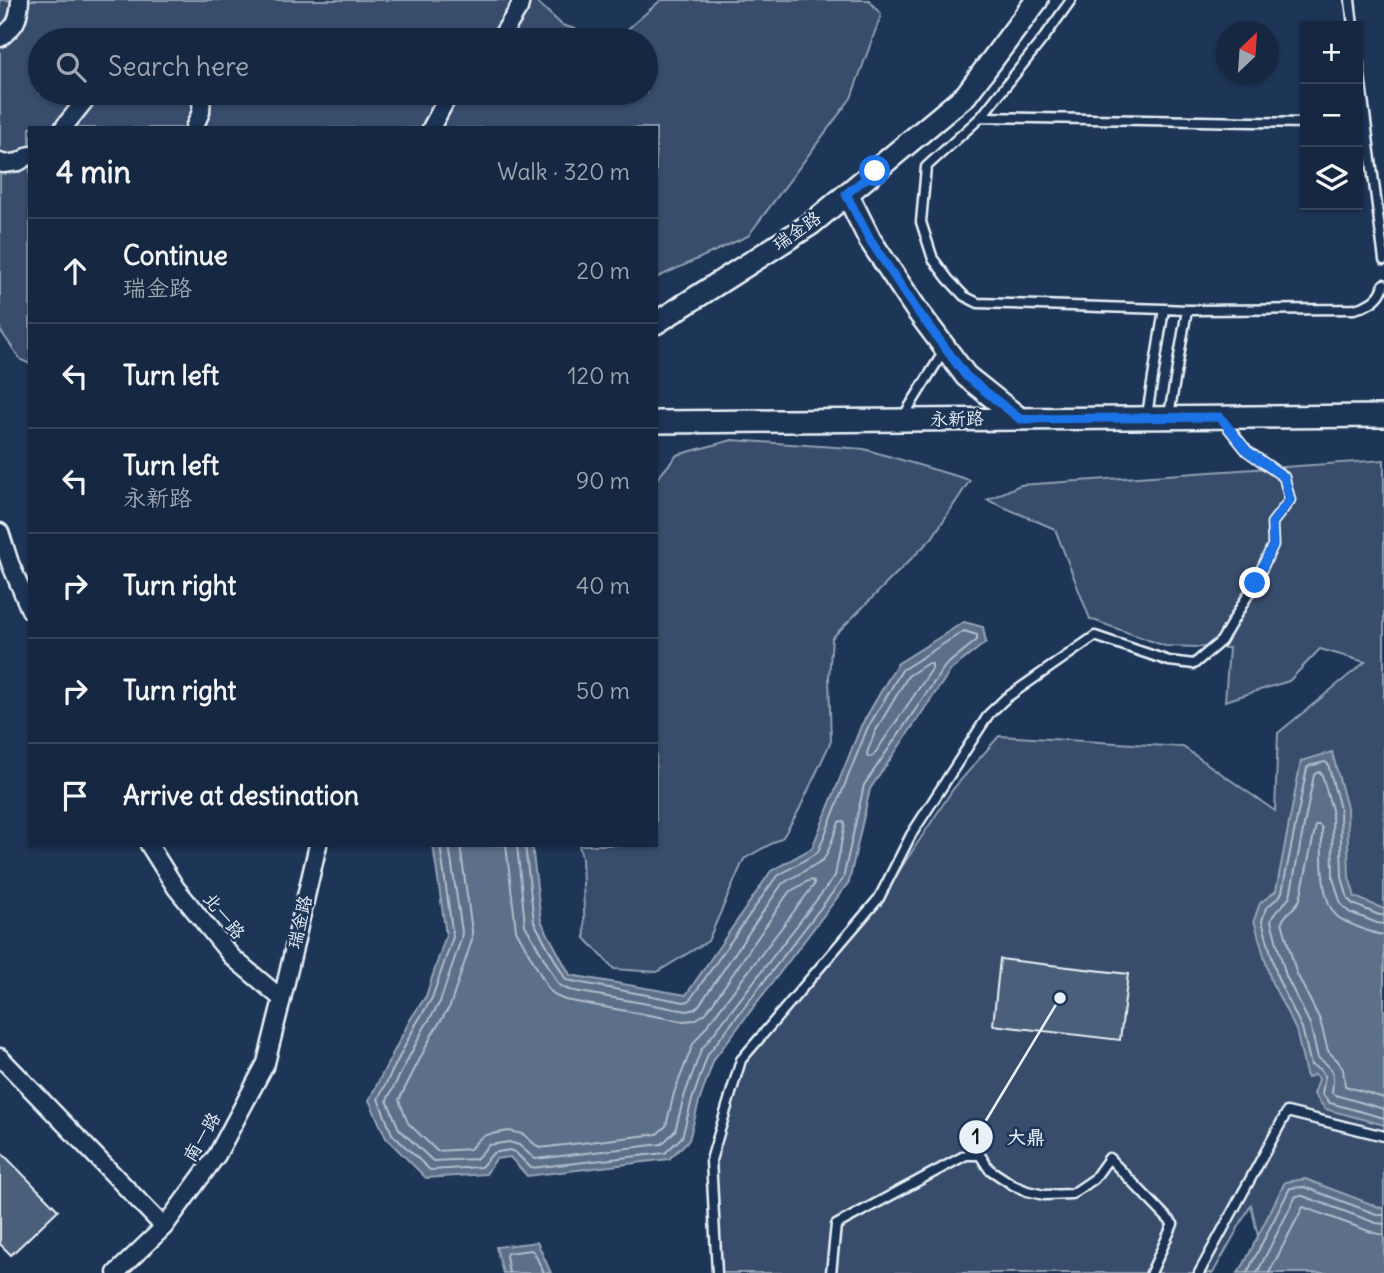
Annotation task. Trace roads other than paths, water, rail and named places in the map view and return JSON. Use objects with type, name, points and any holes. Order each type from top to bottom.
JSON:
[{"type":"street","points":[[0,38],[11,29],[19,17],[20,0]]},
{"type":"street","points":[[506,28],[521,0]]},
{"type":"street","name":"瑞金路","points":[[658,322],[811,224],[966,95],[1037,0]]},
{"type":"street","points":[[65,126],[81,105]]},
{"type":"street","points":[[195,126],[201,105]]},
{"type":"street","points":[[432,126],[443,105]]},
{"type":"street","points":[[0,162],[19,162],[28,156]]},
{"type":"street","points":[[846,194],[870,240],[916,309],[966,376],[1020,419]]},
{"type":"street","name":"永新路","points":[[658,422],[1384,416]]},
{"type":"street","points":[[0,532],[5,565],[28,606]]},
{"type":"street","name":"北一路","points":[[150,847],[176,888],[232,957],[282,999]]},
{"type":"street","name":"瑞金路","points":[[282,999],[318,847]]},
{"type":"street","name":"南一路","points":[[116,1273],[164,1227],[217,1155],[266,1063],[282,999]]},
{"type":"street","points":[[0,1057],[164,1227]]},
{"type":"lane","points":[[1071,0],[981,117],[926,167],[921,222],[933,259],[964,296],[978,303],[1187,310],[1354,309],[1368,306],[1382,291],[1384,284]]},
{"type":"lane","points":[[1350,0],[1352,21]]},
{"type":"lane","points":[[981,117],[1300,122]]},
{"type":"lane","points":[[1363,129],[1384,260]]},
{"type":"lane","points":[[1146,418],[1164,309]]},
{"type":"lane","points":[[1168,418],[1187,310]]},
{"type":"lane","points":[[901,420],[946,348]]},
{"type":"lane","points":[[717,1273],[711,1160],[741,1060],[879,898],[911,835],[989,714],[1006,698],[1095,636],[1169,661],[1194,664],[1221,641],[1273,545],[1272,523],[1290,500],[1284,477],[1247,451],[1220,417]]},
{"type":"lane","points":[[1199,1273],[1287,1112],[1384,1136]]},
{"type":"lane","points":[[831,1273],[836,1225],[966,1155],[979,1155],[989,1169],[1013,1185],[1027,1192],[1044,1195],[1072,1194],[1094,1180],[1108,1158],[1173,1224],[1152,1273]]},
{"type":"water","points":[[964,622],[983,627],[986,642],[951,670],[870,789],[849,882],[714,1059],[689,1140],[669,1159],[527,1176],[510,1157],[496,1159],[486,1174],[426,1178],[386,1138],[369,1100],[410,1020],[426,996],[446,935],[433,847],[532,847],[541,921],[570,975],[686,995],[771,871],[812,848],[861,726],[897,664]]},
{"type":"water","points":[[1332,752],[1347,808],[1349,877],[1355,897],[1384,909],[1384,1125],[1325,1109],[1314,1094],[1319,1079],[1315,1074],[1307,1078],[1296,1030],[1271,981],[1254,920],[1260,903],[1276,891],[1301,761]]},
{"type":"water","points":[[1305,1179],[1384,1209],[1384,1272],[1238,1273],[1285,1182]]},
{"type":"water","points":[[537,1242],[551,1273],[503,1273],[496,1247]]},
{"type":"place","name":"大鼎","points":[[1060,998]]}]
